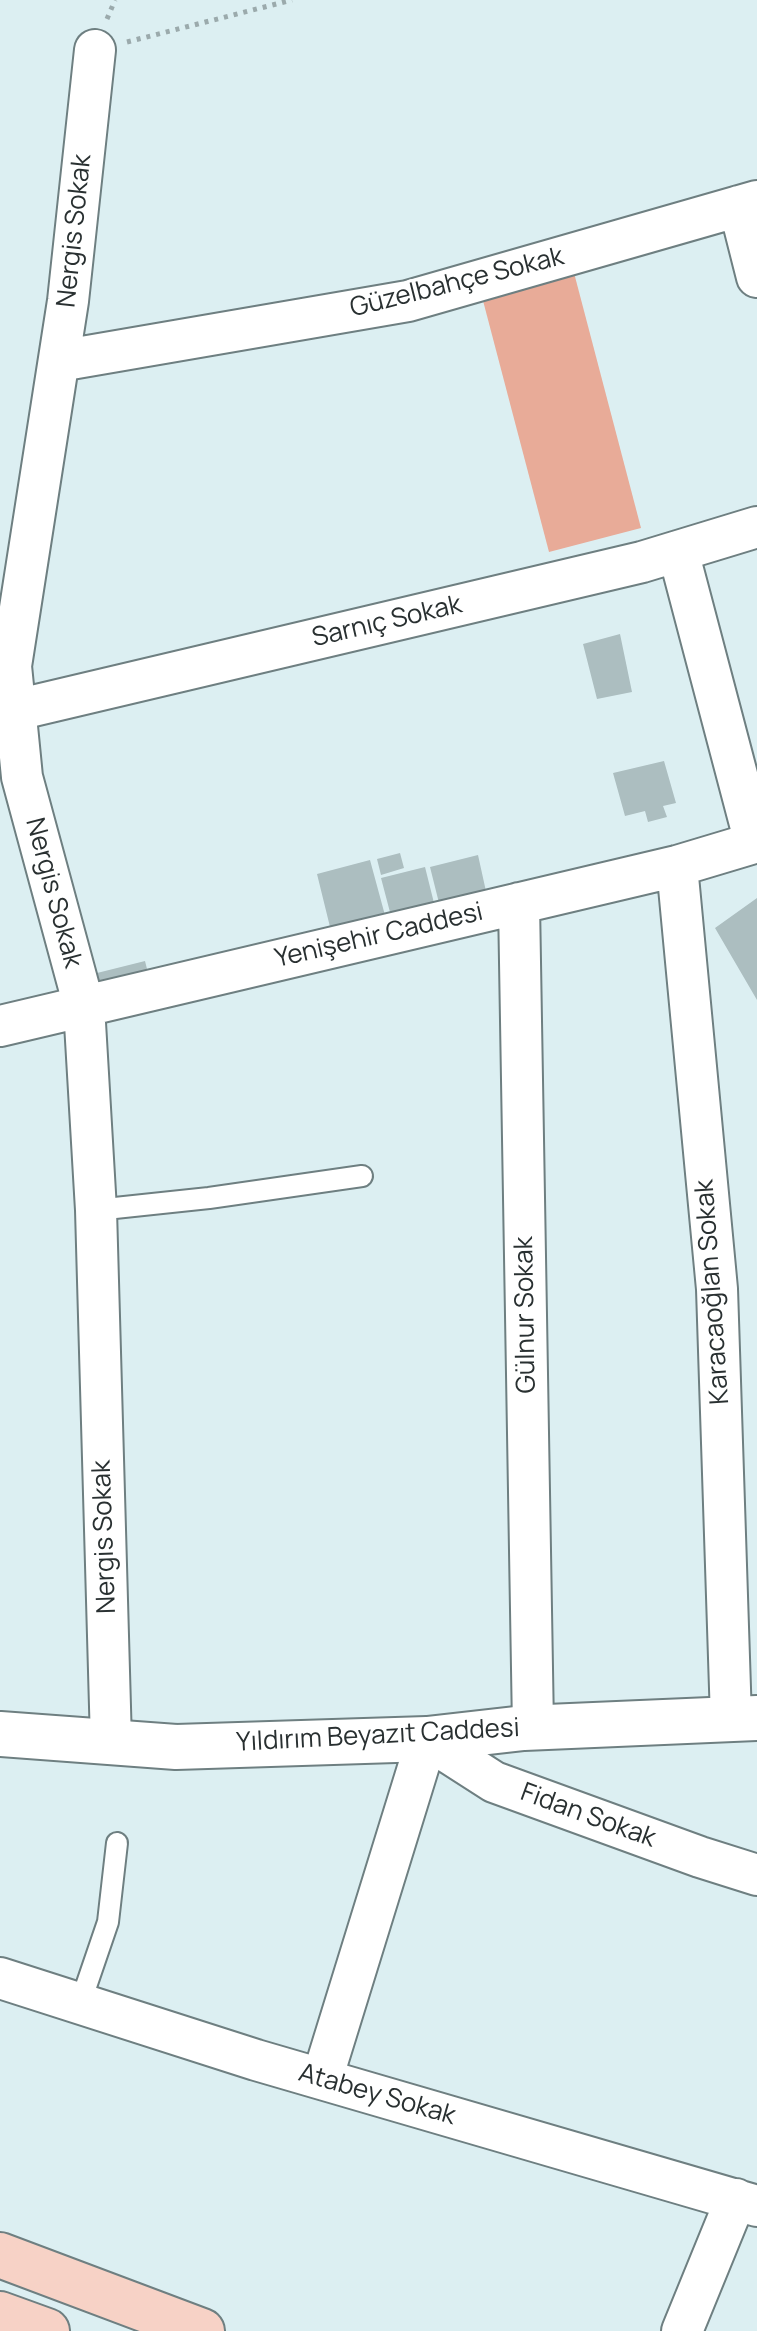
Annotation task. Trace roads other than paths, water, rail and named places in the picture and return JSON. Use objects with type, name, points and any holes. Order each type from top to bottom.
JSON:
[{"type":"main road","points":[[0,2255],[202,2331]]},
{"type":"main road","points":[[0,2314],[47,2331]]},
{"type":"street","name":"Nergis Sokak","points":[[95,50],[68,301],[11,666],[22,777],[84,1006],[96,1210],[111,1742]]},
{"type":"street","name":"Güzelbahçe Sokak","points":[[59,361],[408,301],[748,204]]},
{"type":"street","points":[[748,204],[757,277]]},
{"type":"street","name":"Sarnıç Sokak","points":[[16,710],[642,562],[757,527]]},
{"type":"street","points":[[678,551],[756,843]]},
{"type":"street","name":"Yenişehir Caddesi","points":[[0,1026],[677,866],[756,843]]},
{"type":"street","name":"Karacaoğlan Sokak","points":[[677,866],[717,1289],[744,1719]]},
{"type":"street","name":"Gülnur Sokak","points":[[519,903],[533,1727]]},
{"type":"street","name":"Yıldırım Beyazıt Caddesi","points":[[0,1734],[176,1747],[427,1739],[533,1727],[744,1719]]},
{"type":"street","points":[[322,2079],[427,1739]]},
{"type":"street","name":"Fidan Sokak","points":[[427,1739],[494,1782],[757,1875]]},
{"type":"street","name":"Atabey Sokak","points":[[0,1978],[322,2079],[747,2202]]},
{"type":"street","points":[[682,2331],[747,2202]]},
{"type":"lane","points":[[96,1210],[209,1198],[362,1176]]},
{"type":"lane","points":[[80,2004],[108,1922],[117,1843]]}]
